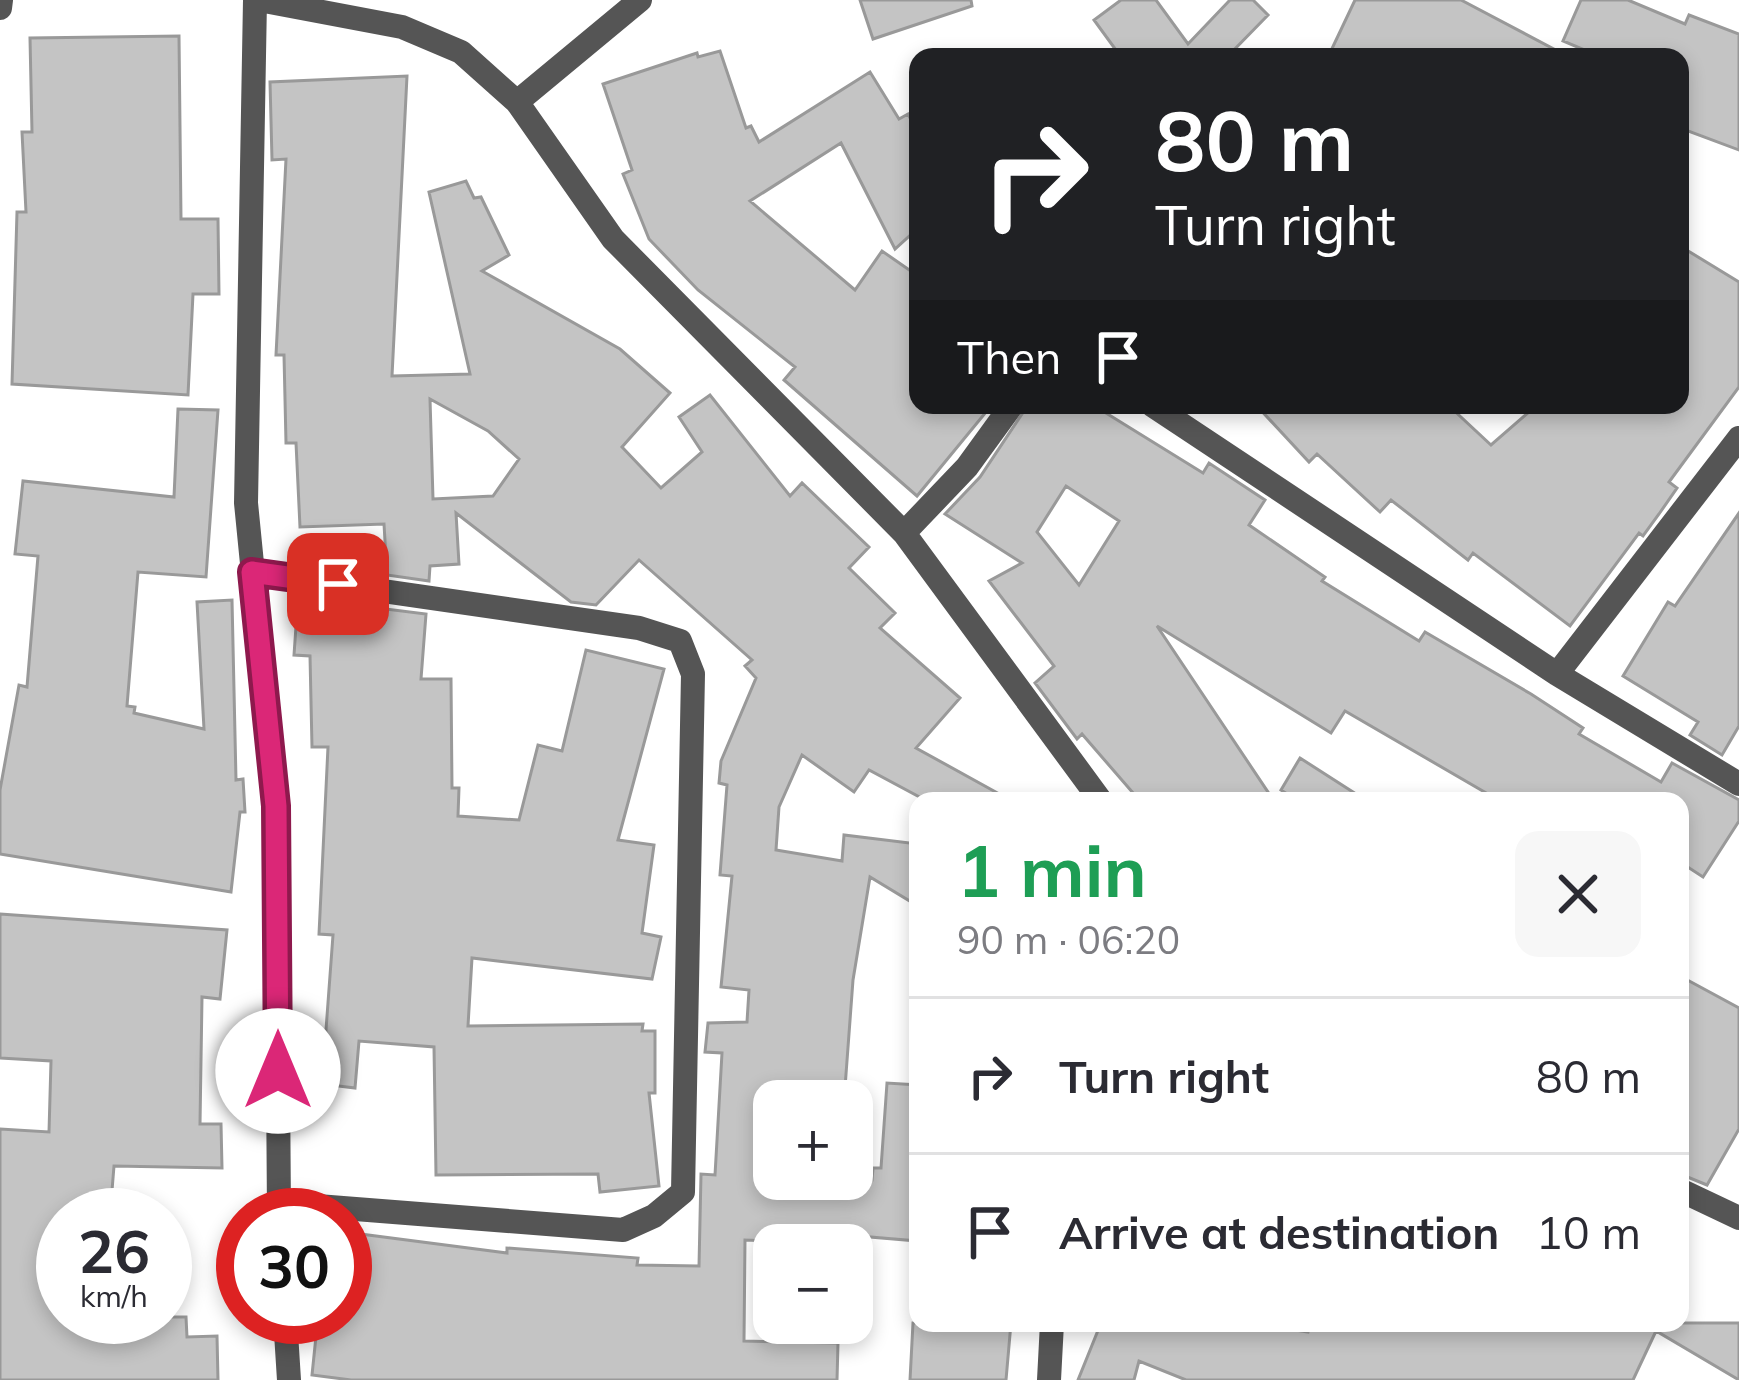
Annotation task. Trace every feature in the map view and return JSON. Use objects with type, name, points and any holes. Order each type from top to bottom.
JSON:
[{"type":"street","points":[[279,1188],[276,806],[246,502],[257,0],[402,26],[461,52],[517,102],[614,239],[904,533],[1094,792]]},
{"type":"street","points":[[517,102],[640,0]]},
{"type":"street","points":[[904,533],[968,467],[1006,414]]},
{"type":"street","points":[[1166,414],[1557,674],[1739,784]]},
{"type":"street","points":[[1557,674],[1739,438]]},
{"type":"street","points":[[252,572],[639,628],[680,641],[693,674],[683,1192],[654,1216],[623,1230],[372,1215]]},
{"type":"street","points":[[1689,1194],[1739,1218]]},
{"type":"street","points":[[1049,1380],[1052,1332]]},
{"type":"street","points":[[287,1344],[289,1380]]},
{"type":"building","points":[[860,0],[971,0],[972,6],[873,39]]},
{"type":"building","points":[[1121,0],[1156,0],[1188,44],[1230,0],[1253,0],[1268,15],[1236,48],[1114,48],[1094,20]]},
{"type":"building","points":[[1355,0],[1461,0],[1552,48],[1332,48]]},
{"type":"building","points":[[1581,0],[1628,0],[1685,24],[1689,15],[1739,34],[1739,150],[1689,131],[1689,48],[1580,48],[1563,41]]},
{"type":"building","points":[[179,36],[181,219],[218,219],[219,294],[193,294],[188,395],[12,384],[17,212],[26,212],[22,132],[32,132],[30,38]]},
{"type":"building","points":[[720,51],[746,128],[751,126],[759,142],[870,72],[899,119],[909,116],[909,236],[895,249],[841,143],[750,201],[855,290],[882,251],[909,270],[909,414],[984,414],[917,496],[784,380],[795,367],[698,290],[649,239],[623,174],[632,170],[603,84],[697,53],[698,57]]},
{"type":"building","points":[[407,76],[392,376],[470,374],[429,192],[466,181],[474,198],[481,197],[509,255],[482,271],[620,349],[670,393],[622,447],[661,488],[702,452],[679,417],[710,395],[790,496],[802,483],[869,547],[849,568],[895,613],[880,628],[960,698],[916,748],[996,792],[910,792],[869,770],[854,792],[802,755],[779,807],[776,850],[842,861],[844,835],[909,843],[909,901],[870,877],[853,980],[846,1080],[753,1080],[753,1200],[873,1200],[873,1168],[881,1168],[887,1083],[909,1084],[909,1240],[873,1237],[873,1224],[753,1224],[753,1240],[745,1240],[744,1341],[838,1344],[837,1380],[351,1380],[312,1375],[315,1344],[372,1344],[372,1236],[507,1253],[507,1248],[638,1258],[637,1265],[699,1266],[701,1174],[715,1175],[722,1053],[705,1052],[708,1023],[747,1022],[749,990],[721,987],[732,876],[720,875],[727,785],[719,783],[721,761],[756,678],[745,666],[752,660],[639,560],[596,605],[571,602],[456,513],[459,564],[430,566],[429,581],[387,575],[384,524],[300,527],[296,443],[286,443],[284,355],[276,355],[286,159],[272,160],[270,82]],"holes":[[[430,399],[488,431],[519,459],[493,496],[433,499]]]},
{"type":"building","points":[[1689,251],[1739,282],[1739,387],[1669,482],[1677,488],[1659,514],[1643,536],[1639,533],[1570,626],[1473,553],[1468,560],[1391,500],[1380,512],[1317,454],[1309,462],[1264,414],[1458,414],[1491,445],[1527,414],[1689,414]]},
{"type":"building","points":[[178,409],[218,410],[206,577],[138,572],[127,706],[135,707],[134,713],[204,729],[197,602],[232,600],[236,780],[243,779],[245,812],[240,812],[231,892],[0,854],[0,790],[19,685],[27,687],[38,556],[15,554],[23,481],[174,497]]},
{"type":"building","points":[[1022,414],[1108,414],[1203,473],[1209,463],[1265,500],[1249,525],[1325,577],[1322,581],[1419,641],[1425,632],[1531,694],[1583,728],[1579,734],[1661,782],[1672,763],[1739,800],[1739,821],[1703,877],[1689,868],[1689,792],[1484,792],[1345,711],[1331,733],[1157,626],[1268,792],[1132,792],[1082,734],[1077,739],[1035,683],[1054,666],[989,581],[1022,563],[945,514],[980,477]],"holes":[[[1066,486],[1119,521],[1079,585],[1037,532]]]},
{"type":"building","points":[[1739,513],[1739,726],[1722,755],[1690,735],[1698,722],[1623,676],[1668,602],[1675,606]]},
{"type":"building","points":[[298,598],[426,614],[421,679],[451,679],[452,788],[459,788],[458,816],[519,820],[538,745],[562,751],[586,650],[664,669],[618,840],[654,845],[642,933],[661,937],[652,979],[472,958],[468,1026],[643,1024],[642,1031],[655,1031],[655,1093],[649,1093],[659,1186],[600,1192],[598,1174],[436,1175],[434,1047],[359,1041],[355,1088],[322,1084],[333,935],[319,934],[328,747],[312,747],[310,656],[294,655]]},
{"type":"building","points":[[1300,758],[1353,792],[1284,792],[1281,790]]},
{"type":"building","points":[[0,914],[227,930],[220,999],[202,997],[200,1124],[221,1124],[222,1168],[114,1166],[112,1188],[36,1188],[36,1344],[192,1344],[192,1337],[216,1336],[218,1380],[0,1380],[0,1129],[49,1132],[51,1061],[0,1058]]},
{"type":"building","points":[[1689,981],[1739,1008],[1739,1129],[1707,1185],[1689,1178]]},
{"type":"building","points":[[1689,1323],[1739,1323],[1739,1380],[1658,1332],[1689,1332]]},
{"type":"building","points":[[913,1332],[1010,1332],[1006,1380],[910,1380]]},
{"type":"building","points":[[1097,1332],[1656,1332],[1633,1380],[1186,1380],[1139,1361],[1134,1380],[1078,1380]]},
{"type":"route","points":[[278,1071],[276,806],[252,572],[338,584]]}]
